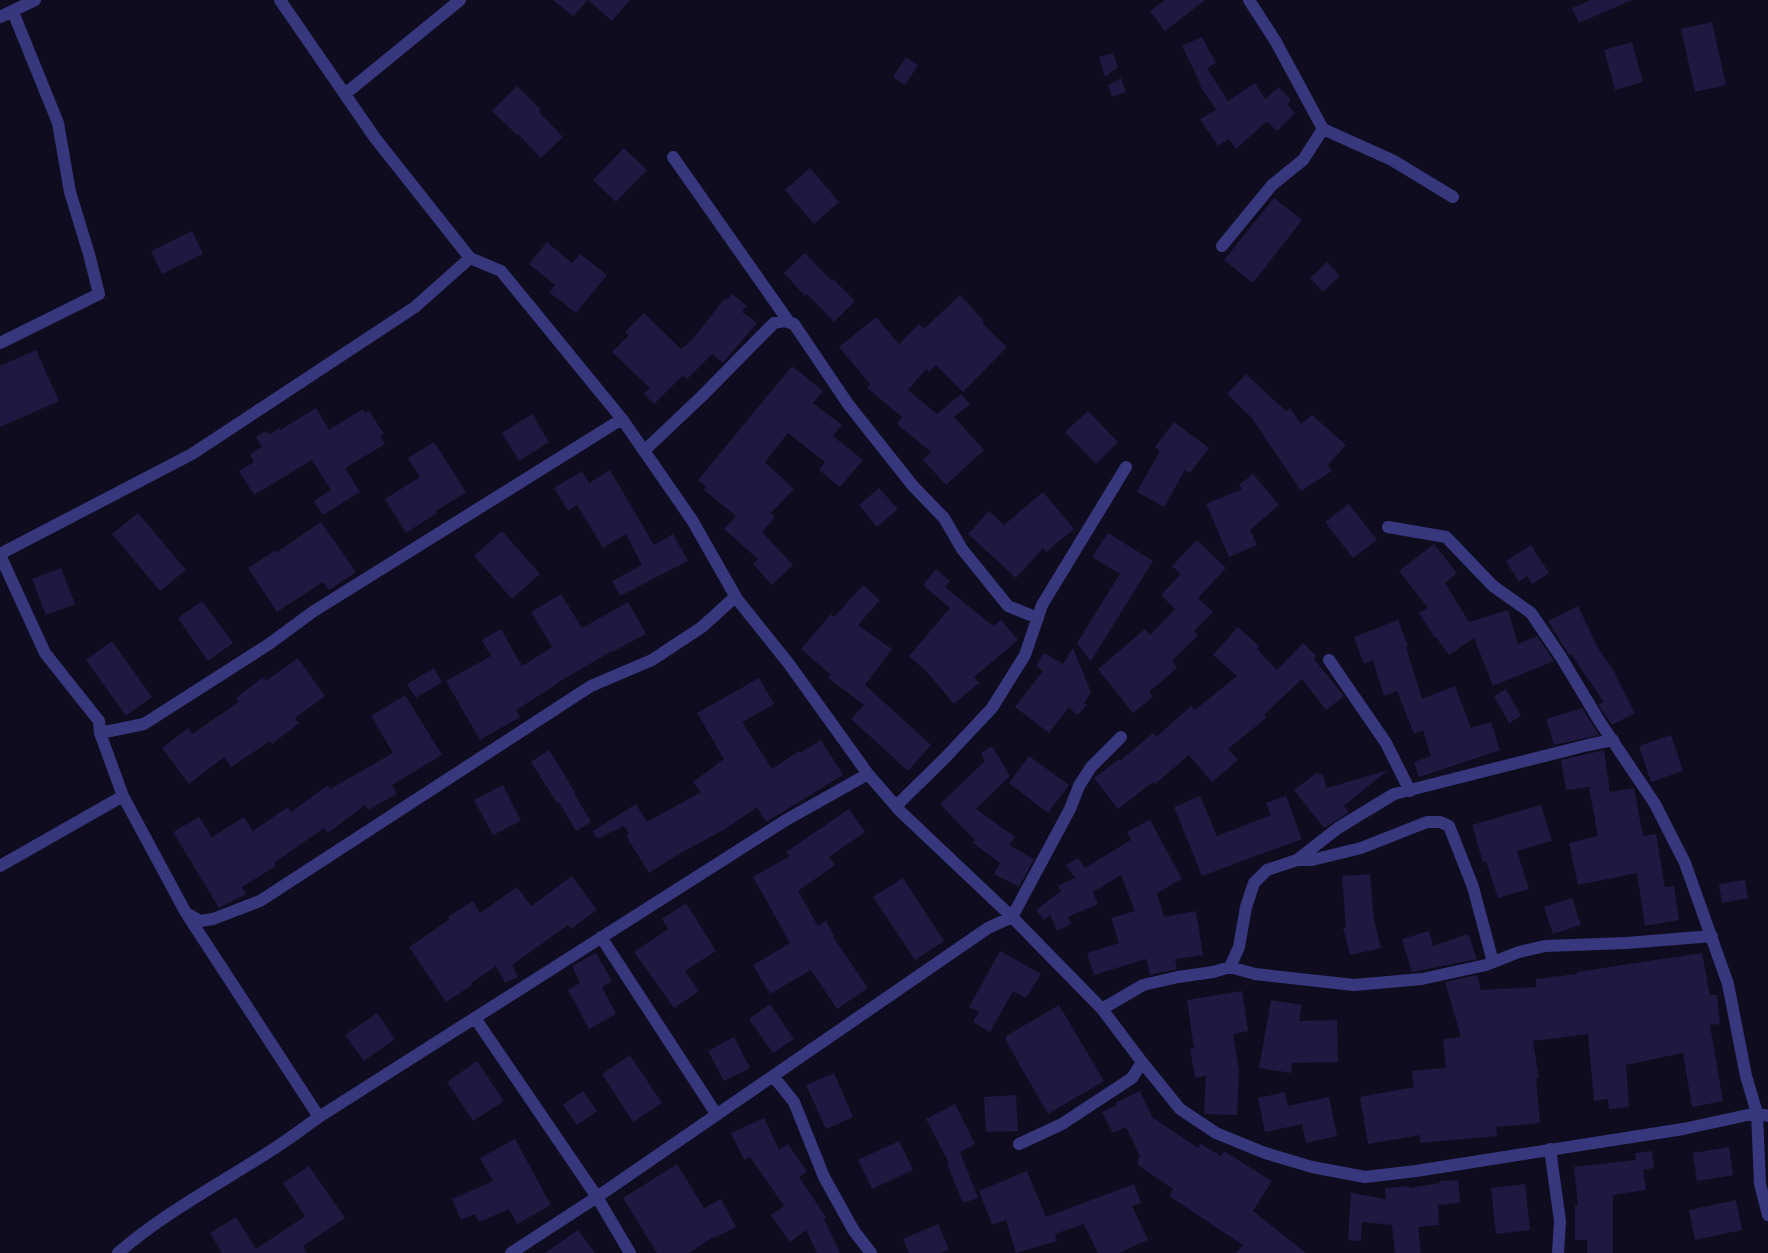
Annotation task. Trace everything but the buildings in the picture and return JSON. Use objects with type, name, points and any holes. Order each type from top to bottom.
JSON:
[{"type":"street","points":[[0,17],[36,0]]},
{"type":"street","points":[[280,0],[375,138],[470,258],[501,271],[622,419],[692,520],[735,596],[789,664],[868,774],[896,806],[1012,917],[1102,1009],[1180,1109],[1216,1133],[1265,1153],[1312,1168],[1365,1177],[1416,1171],[1683,1129],[1762,1114]]},
{"type":"street","points":[[345,94],[460,0]]},
{"type":"street","points":[[1250,0],[1276,42],[1323,128],[1392,160],[1453,197]]},
{"type":"street","points":[[0,343],[99,294],[70,192],[58,123],[13,12]]},
{"type":"street","points":[[1222,246],[1272,185],[1303,160],[1323,128]]},
{"type":"street","points":[[673,157],[789,322]]},
{"type":"street","points":[[319,1117],[186,913],[123,796],[100,734],[99,721],[45,653],[0,555],[192,454],[415,307],[470,258]]},
{"type":"street","points":[[644,451],[701,397],[774,323],[784,321],[794,324],[848,404],[913,486],[944,518],[962,549],[1008,606],[1038,618]]},
{"type":"street","points":[[100,734],[144,724],[269,644],[314,611],[622,419]]},
{"type":"street","points":[[896,806],[992,708],[1025,655],[1042,605],[1126,468]]},
{"type":"street","points":[[1388,527],[1446,537],[1493,586],[1531,613],[1561,657],[1633,773],[1655,804],[1685,863],[1728,984],[1746,1076],[1762,1114],[1760,1184],[1768,1215]]},
{"type":"street","points":[[186,913],[200,921],[213,920],[260,901],[591,686],[659,655],[702,627],[735,596]]},
{"type":"street","points":[[1329,660],[1386,743],[1410,791]]},
{"type":"street","points":[[511,1253],[717,1115],[988,928],[1012,917],[1070,809],[1079,786],[1091,767],[1121,737]]},
{"type":"street","points":[[1297,860],[1338,828],[1394,794],[1613,740]]},
{"type":"street","points":[[118,1253],[137,1236],[279,1146],[319,1117],[474,1018],[786,820],[868,774]]},
{"type":"street","points":[[0,866],[123,796]]},
{"type":"street","points":[[1230,967],[1239,947],[1246,907],[1254,884],[1267,870],[1297,860],[1312,860],[1361,848],[1427,822],[1440,822],[1449,826],[1473,887],[1494,962]]},
{"type":"street","points":[[1102,1009],[1143,985],[1230,967],[1255,974],[1354,985],[1422,979],[1494,962],[1519,952],[1545,946],[1627,943],[1712,936]]},
{"type":"street","points":[[601,937],[717,1115]]},
{"type":"street","points":[[474,1018],[596,1197],[630,1253]]},
{"type":"street","points":[[1019,1144],[1062,1124],[1132,1078],[1142,1062]]},
{"type":"street","points":[[773,1076],[794,1102],[824,1177],[854,1231],[871,1253]]},
{"type":"street","points":[[1550,1150],[1560,1221],[1558,1253]]}]
